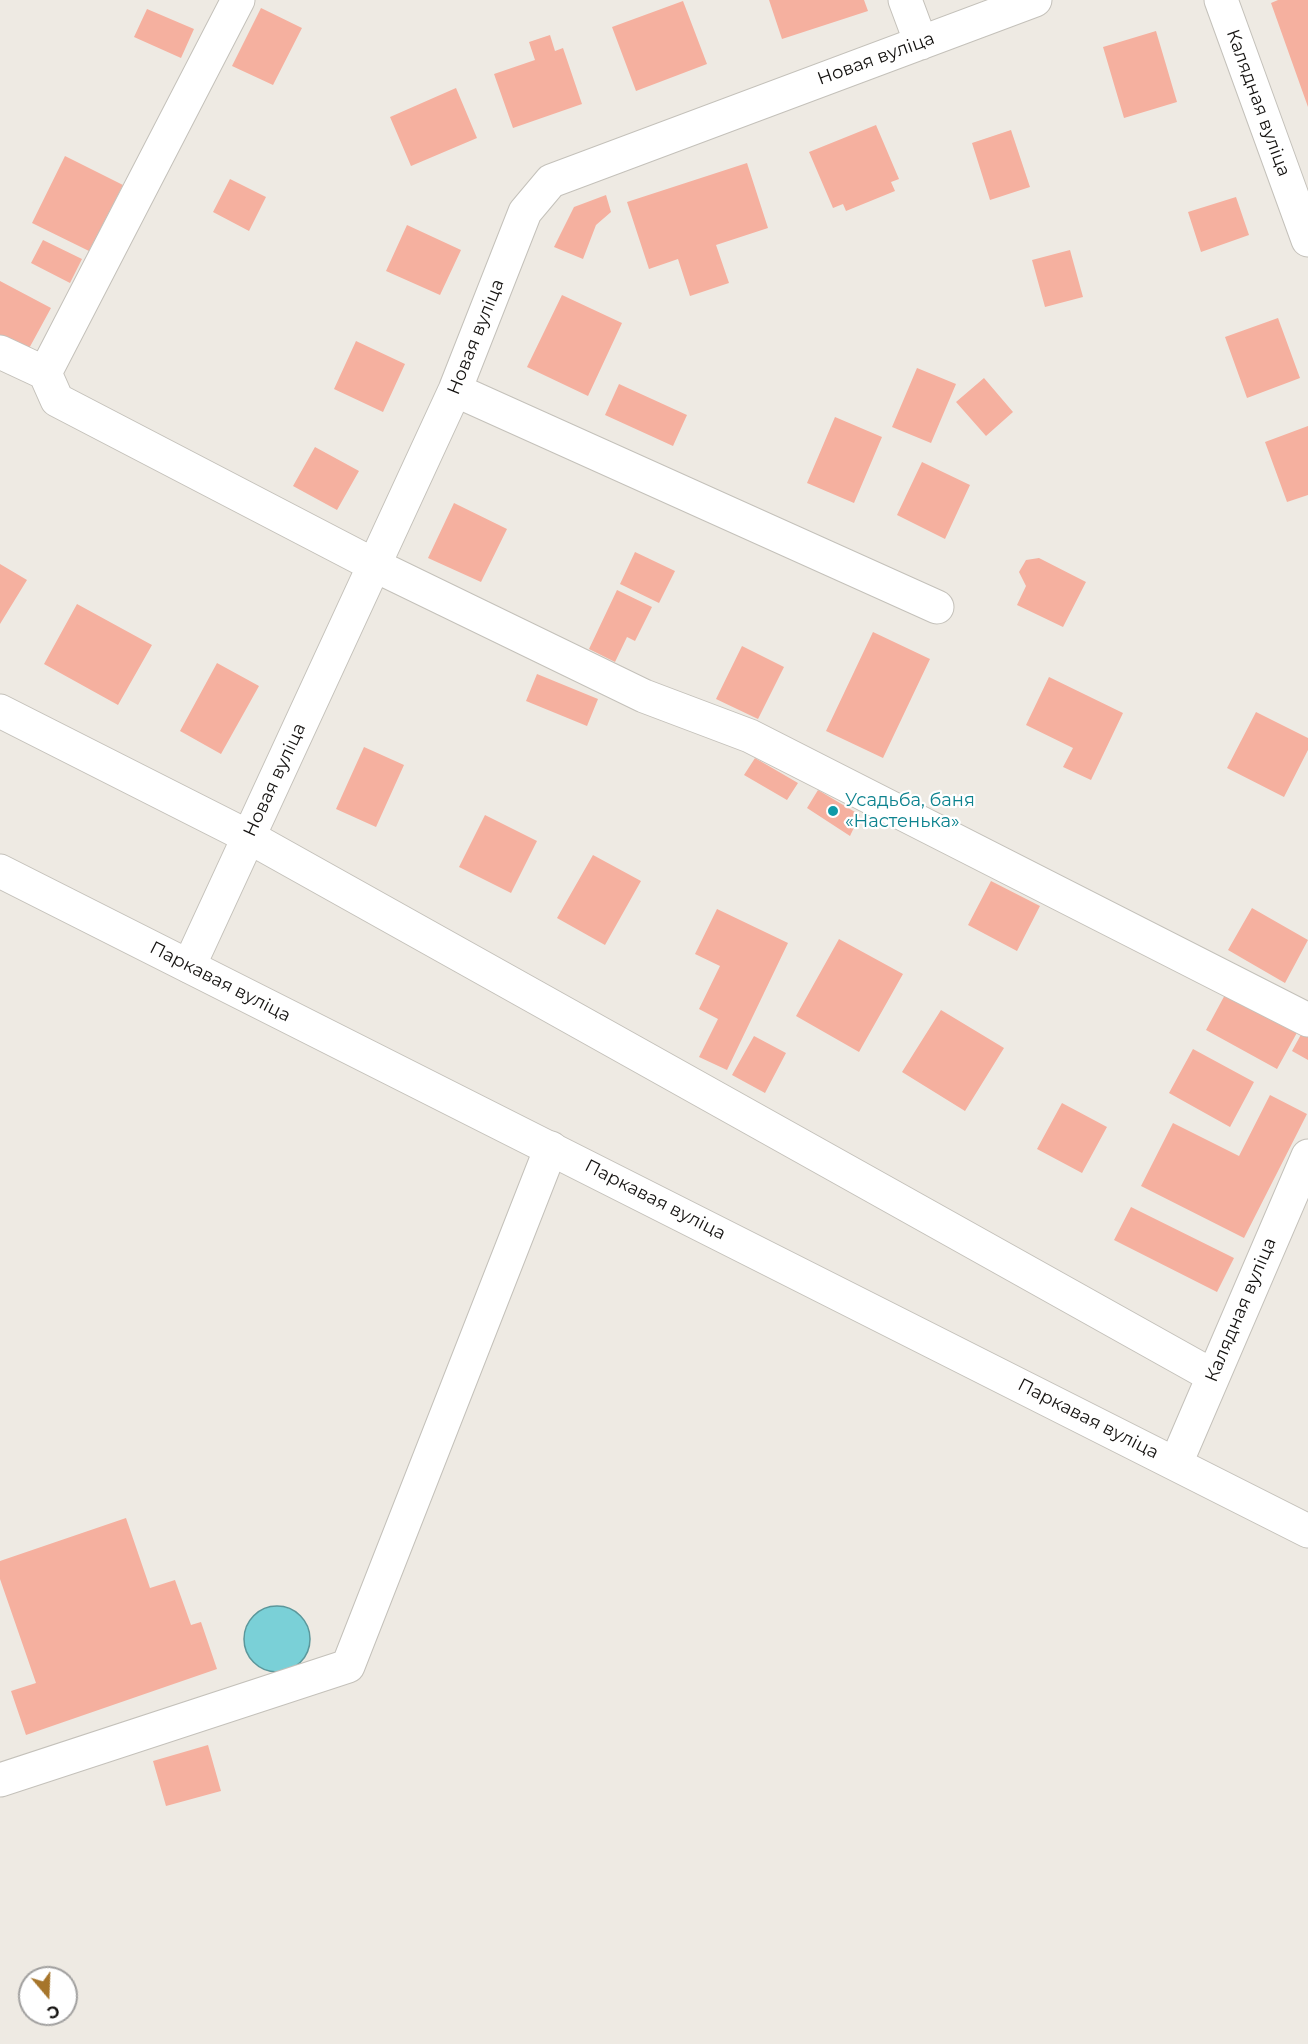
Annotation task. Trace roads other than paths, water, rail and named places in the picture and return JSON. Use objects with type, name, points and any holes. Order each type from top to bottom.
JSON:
[{"type":"street","points":[[45,373],[238,0]]},
{"type":"street","points":[[905,0],[921,43]]},
{"type":"street","name":"Новая вуліца","points":[[189,966],[455,390],[525,212],[551,181],[1035,0]]},
{"type":"street","name":"Калядная вуліца","points":[[1221,0],[1308,240]]},
{"type":"street","points":[[0,352],[45,373],[57,400],[374,565],[644,696],[750,736],[1308,1020]]},
{"type":"street","points":[[455,390],[937,607]]},
{"type":"street","points":[[0,711],[249,837],[1213,1376]]},
{"type":"street","name":"Паркавая вуліца","points":[[0,871],[1308,1531]]},
{"type":"street","points":[[0,1780],[348,1666],[551,1148]]},
{"type":"street","name":"Калядная вуліца","points":[[1176,1463],[1308,1156]]},
{"type":"water","points":[[277,1606],[290,1609],[300,1616],[307,1626],[310,1639],[307,1652],[300,1662],[290,1669],[277,1672],[264,1669],[254,1662],[247,1652],[244,1639],[247,1626],[254,1616],[264,1609]]},
{"type":"place","name":"Усадьба, баня «Настенька»","points":[[833,811]]}]
